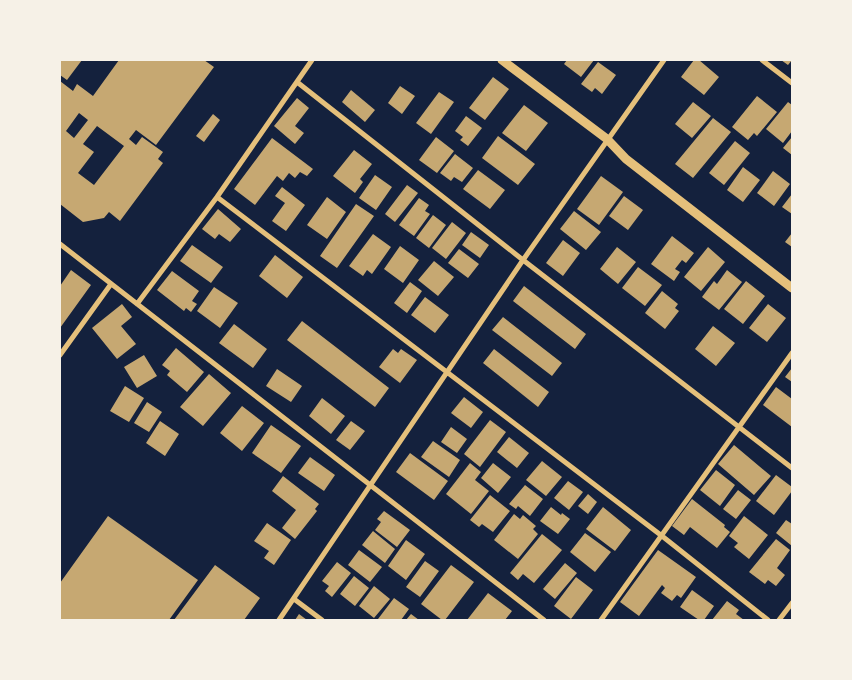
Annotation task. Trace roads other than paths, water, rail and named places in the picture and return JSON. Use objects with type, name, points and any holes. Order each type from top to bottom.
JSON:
[{"type":"street","points":[[137,304],[217,197],[312,60]]},
{"type":"street","points":[[502,60],[607,139],[626,159],[792,288]]},
{"type":"street","points":[[279,620],[523,260],[664,60]]},
{"type":"street","points":[[762,60],[792,83]]},
{"type":"street","points":[[297,82],[792,468]]},
{"type":"street","points":[[217,197],[662,536],[768,620]]},
{"type":"street","points":[[60,244],[370,487],[544,620]]},
{"type":"street","points":[[60,355],[111,284]]},
{"type":"street","points":[[601,620],[792,353]]},
{"type":"street","points":[[294,599],[322,620]]},
{"type":"street","points":[[779,620],[792,603]]}]
